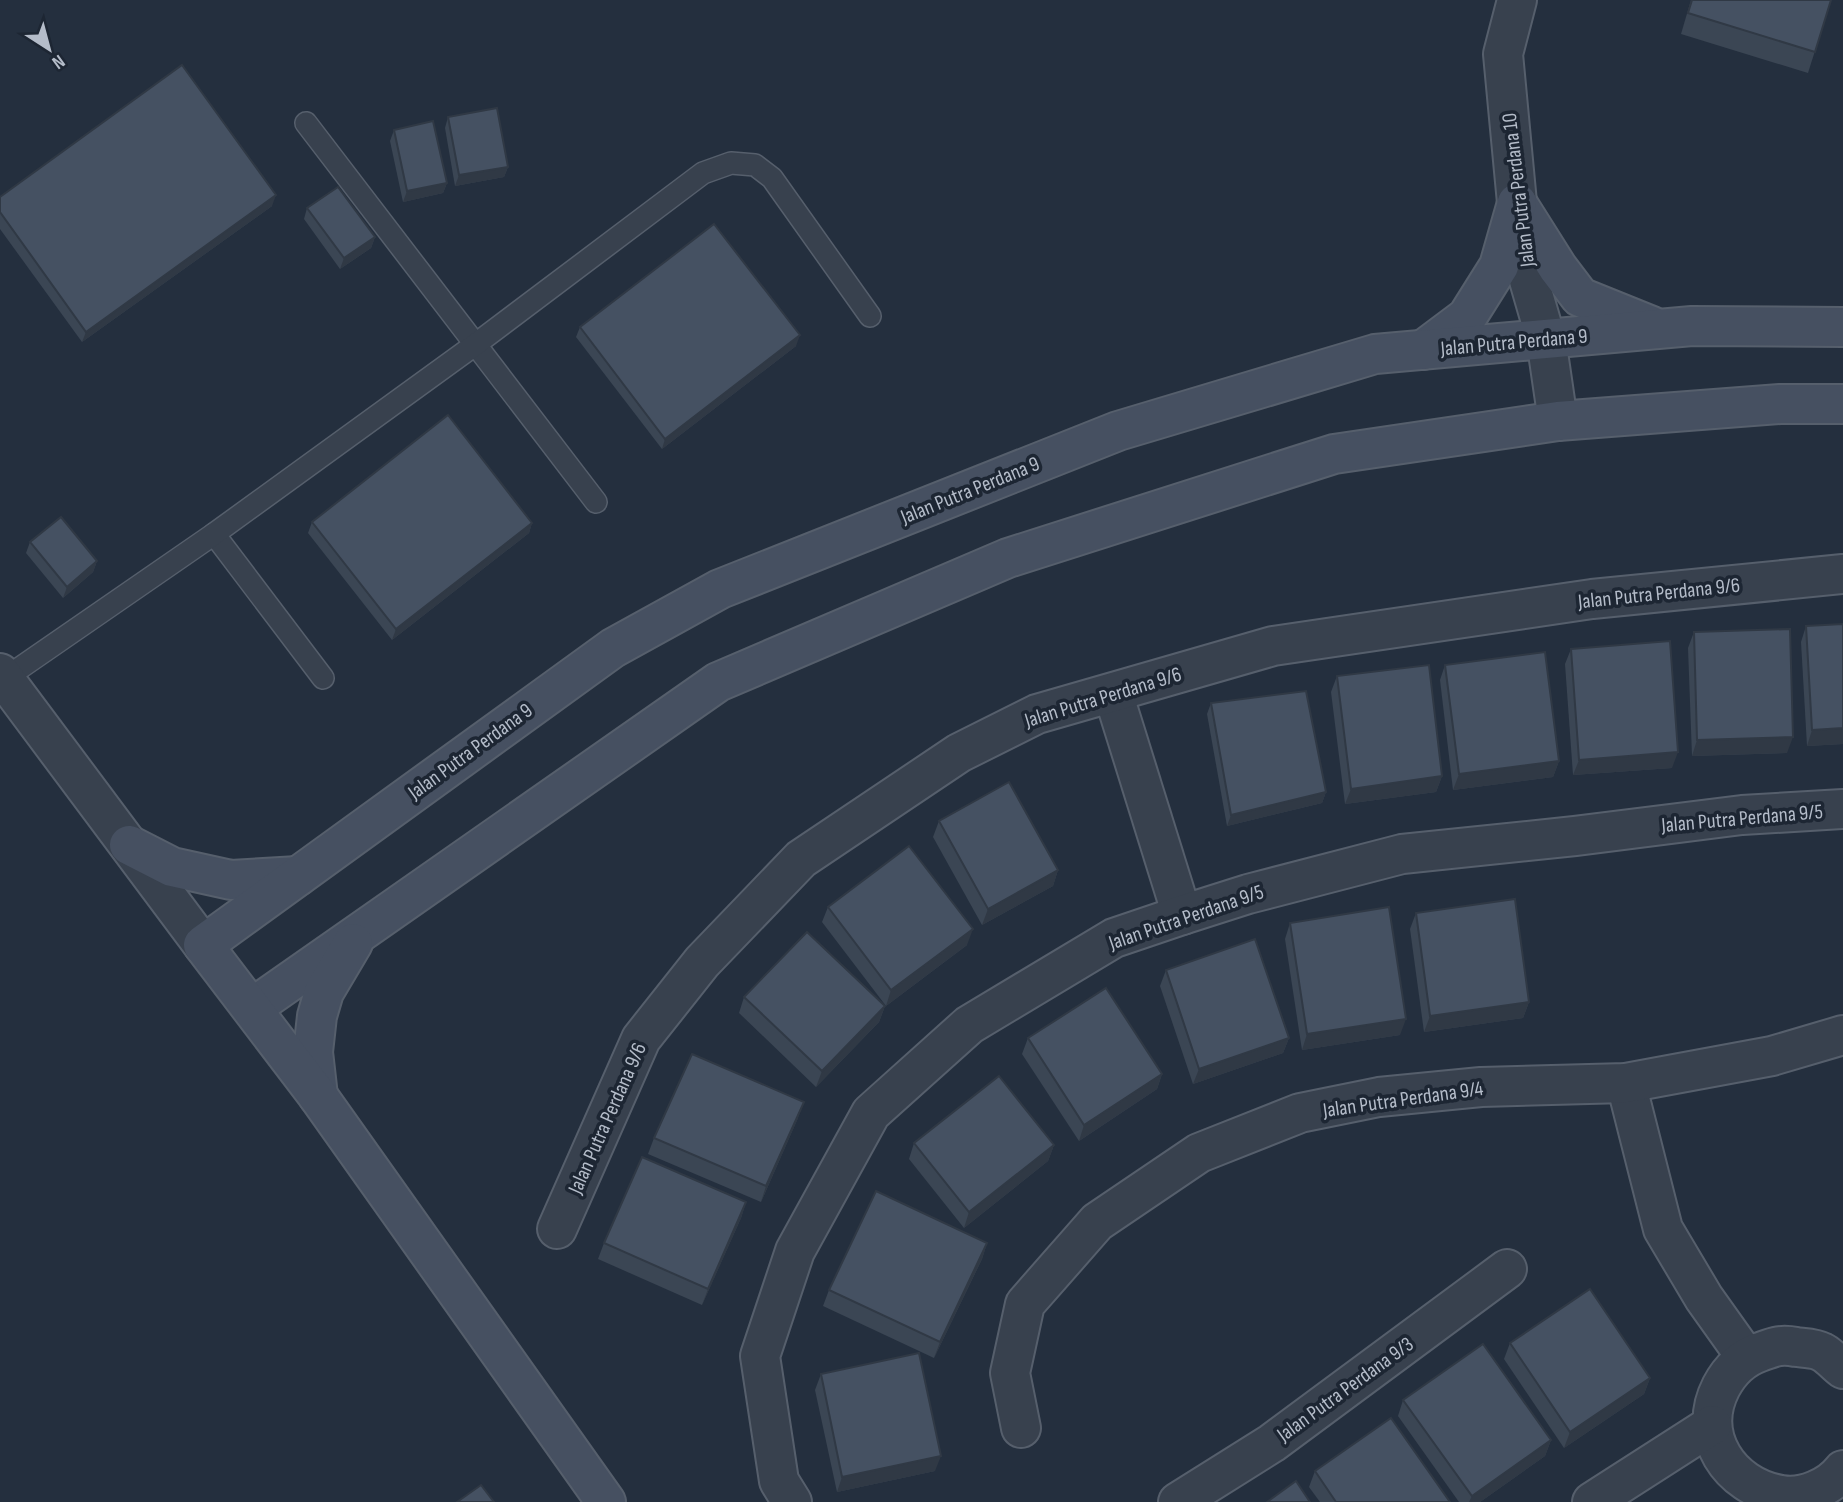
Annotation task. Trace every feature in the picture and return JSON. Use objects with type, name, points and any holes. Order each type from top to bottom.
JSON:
[{"type":"street","name":"Jalan Putra Perdana 10","points":[[1517,0],[1503,54],[1522,256],[1546,339],[1558,421]]},
{"type":"street","points":[[1517,203],[1558,268],[1580,297],[1659,329]]},
{"type":"street","points":[[1423,349],[1467,317],[1499,266],[1517,203]]},
{"type":"street","name":"Jalan Putra Perdana 9","points":[[204,945],[613,648],[720,590],[1118,431],[1376,354],[1692,326],[1843,327]]},
{"type":"street","points":[[252,1007],[718,682],[1009,558],[1334,454],[1558,421],[1780,404],[1843,404]]},
{"type":"street","name":"Jalan Putra Perdana 9/6","points":[[557,1229],[641,1039],[702,962],[802,859],[959,752],[1037,714],[1273,646],[1592,599],[1843,574]]},
{"type":"street","points":[[2,676],[318,1096],[606,1502]]},
{"type":"street","points":[[1113,693],[1182,915]]},
{"type":"street","name":"Jalan Putra Perdana 9/5","points":[[792,1502],[779,1481],[760,1356],[795,1251],[872,1112],[969,1025],[1114,938],[1248,894],[1402,854],[1742,815],[1843,809]]},
{"type":"street","points":[[129,845],[172,867],[231,880],[298,876]]},
{"type":"street","points":[[318,1096],[313,1052],[317,1016],[324,992],[360,932]]},
{"type":"street","name":"Jalan Putra Perdana 9/4","points":[[1021,1428],[1010,1373],[1026,1304],[1097,1222],[1199,1153],[1300,1113],[1379,1097],[1481,1087],[1626,1083],[1772,1056],[1843,1035]]},
{"type":"street","points":[[1626,1083],[1663,1229],[1704,1298],[1746,1357]]},
{"type":"street","name":"Jalan Putra Perdana 9/3","points":[[1178,1502],[1272,1443],[1507,1269]]},
{"type":"street","points":[[1841,1479],[1811,1492],[1784,1496],[1757,1490],[1735,1474],[1719,1452],[1712,1424],[1715,1399],[1727,1375],[1746,1357],[1782,1344],[1820,1351],[1843,1369]]},
{"type":"street","points":[[1592,1502],[1712,1424]]},
{"type":"lane","points":[[306,123],[596,502]]},
{"type":"lane","points":[[2,676],[214,534],[475,344],[703,173],[731,163],[754,165],[772,178],[870,316]]},
{"type":"lane","points":[[214,534],[323,678]]},
{"type":"building","points":[[1692,0],[1831,0],[1815,52],[1688,13]]},
{"type":"building","points":[[182,65],[276,195],[86,332],[0,212],[0,197]]},
{"type":"building","points":[[497,108],[508,167],[459,175],[448,117]]},
{"type":"building","points":[[433,121],[447,183],[407,191],[394,130]]},
{"type":"building","points":[[338,187],[375,237],[344,258],[307,208]]},
{"type":"building","points":[[714,224],[800,335],[665,439],[580,327]]},
{"type":"building","points":[[448,415],[532,523],[396,629],[312,522]]},
{"type":"building","points":[[61,517],[97,561],[67,587],[30,542]]},
{"type":"building","points":[[1843,624],[1843,728],[1812,730],[1806,626]]},
{"type":"building","points":[[1790,629],[1793,737],[1697,740],[1694,632]]},
{"type":"building","points":[[1670,641],[1678,752],[1579,760],[1571,649]]},
{"type":"building","points":[[1545,652],[1559,761],[1459,774],[1445,665]]},
{"type":"building","points":[[1429,665],[1442,776],[1351,789],[1337,676]]},
{"type":"building","points":[[1306,691],[1326,792],[1231,815],[1211,703]]},
{"type":"building","points":[[1009,782],[1058,870],[988,909],[939,821]]},
{"type":"building","points":[[909,846],[973,929],[891,990],[828,907]]},
{"type":"building","points":[[1515,899],[1529,1002],[1430,1016],[1416,913]]},
{"type":"building","points":[[1389,907],[1406,1019],[1307,1034],[1290,923]]},
{"type":"building","points":[[807,932],[885,1006],[822,1071],[744,997]]},
{"type":"building","points":[[1255,939],[1289,1038],[1199,1069],[1166,970]]},
{"type":"building","points":[[1106,988],[1162,1074],[1084,1125],[1028,1038]]},
{"type":"building","points":[[692,1054],[804,1102],[766,1186],[654,1138]]},
{"type":"building","points":[[999,1076],[1054,1145],[969,1212],[914,1143]]},
{"type":"building","points":[[642,1157],[746,1202],[708,1289],[604,1243]]},
{"type":"building","points":[[876,1191],[987,1243],[940,1342],[829,1290]]},
{"type":"building","points":[[1590,1289],[1650,1378],[1570,1432],[1510,1343]]},
{"type":"building","points":[[1483,1344],[1551,1440],[1472,1496],[1403,1400]]},
{"type":"building","points":[[919,1353],[941,1456],[842,1477],[821,1374]]},
{"type":"building","points":[[1391,1418],[1450,1502],[1336,1502],[1315,1471]]},
{"type":"building","points":[[1296,1481],[1310,1502],[1267,1502]]},
{"type":"building","points":[[481,1485],[494,1502],[457,1502]]}]
